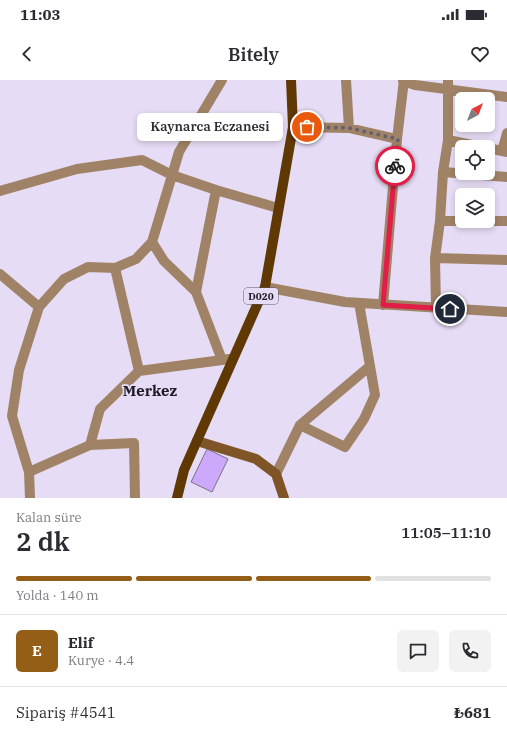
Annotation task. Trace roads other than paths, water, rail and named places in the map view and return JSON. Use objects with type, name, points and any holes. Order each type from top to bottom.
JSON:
[{"type":"main road","name":"D020","points":[[177,498],[184,470],[197,441],[228,360],[265,287],[293,127],[291,80]]},
{"type":"street","points":[[30,498],[29,472],[12,416],[19,370],[38,307],[64,279],[88,267],[115,268],[136,259],[152,242],[178,152],[222,80]]},
{"type":"street","points":[[346,80],[349,128]]},
{"type":"street","points":[[383,305],[404,81],[415,85],[448,84],[507,97]]},
{"type":"street","points":[[436,308],[435,258],[440,221],[443,172],[448,140],[448,84]]},
{"type":"street","points":[[293,127],[349,128],[398,139]]},
{"type":"street","points":[[495,150],[505,152],[507,133]]},
{"type":"street","points":[[448,140],[455,141]]},
{"type":"street","points":[[0,191],[77,169],[142,160],[172,175],[216,190],[278,208]]},
{"type":"street","points":[[443,172],[507,177]]},
{"type":"street","points":[[196,292],[216,190]]},
{"type":"street","points":[[440,221],[507,221]]},
{"type":"street","points":[[90,445],[100,410],[139,371],[228,360],[196,292],[164,261],[152,242]]},
{"type":"street","points":[[435,258],[507,260]]},
{"type":"street","points":[[115,268],[139,371]]},
{"type":"street","points":[[0,274],[38,307]]},
{"type":"street","points":[[265,287],[345,302],[507,312]]},
{"type":"street","points":[[300,425],[345,447],[364,419],[375,395],[359,303]]},
{"type":"street","points":[[276,474],[300,425],[370,366]]},
{"type":"street","points":[[197,441],[256,459],[276,474],[284,498]]},
{"type":"street","points":[[29,472],[90,445],[134,443],[135,498]]},
{"type":"place","name":"Kaynarca Eczanesi","points":[[307,127]]},
{"type":"district","name":"Merkez","points":[[150,391]]}]
